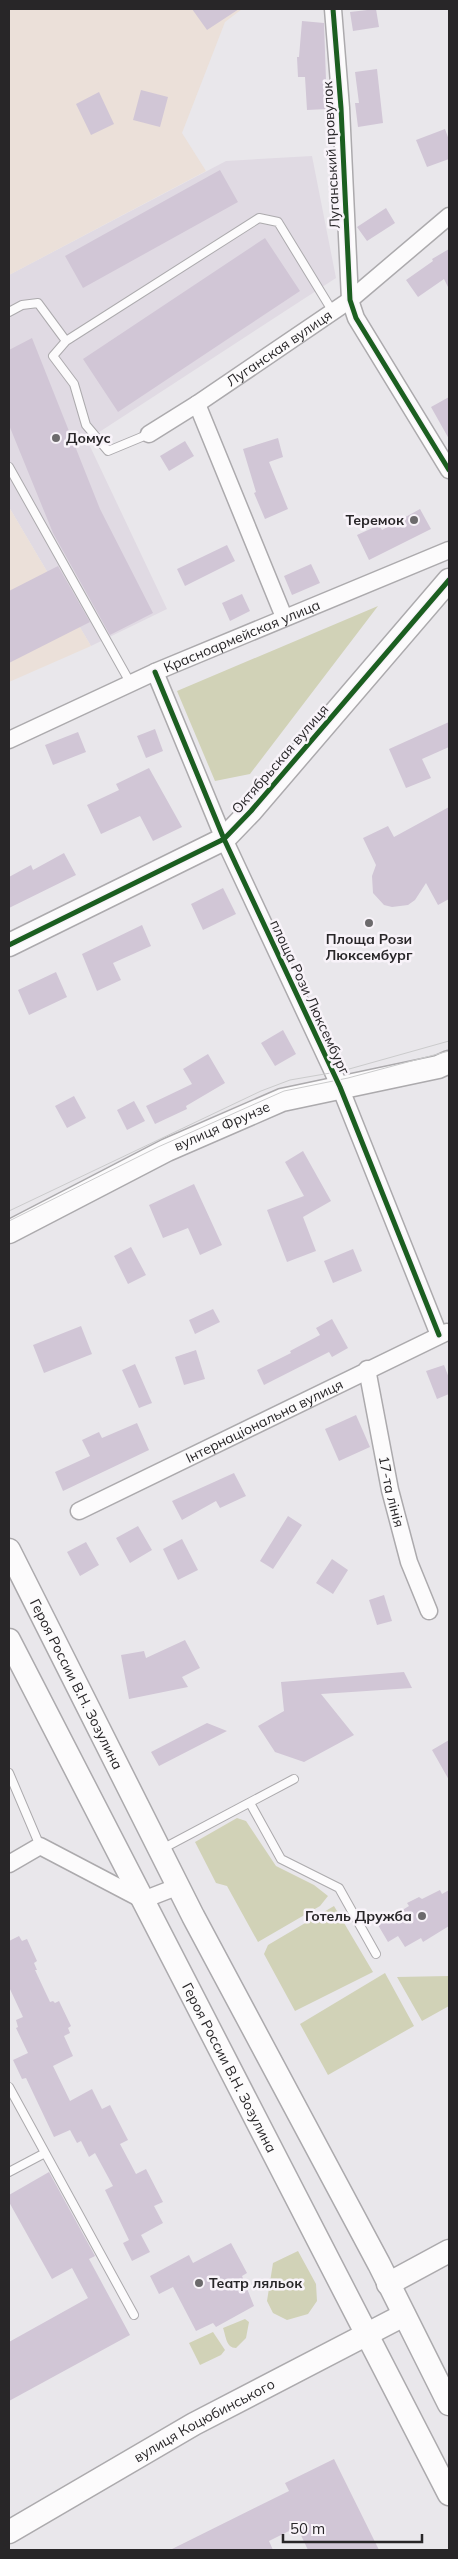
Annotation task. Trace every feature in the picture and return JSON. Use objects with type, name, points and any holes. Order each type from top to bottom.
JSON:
[{"type":"main road","name":"Октябрьская вулиця","points":[[9,944],[224,839],[251,811],[449,580]]},
{"type":"main road","name":"вулиця Фрунзе","points":[[9,1232],[167,1150],[273,1104],[340,1087],[438,1067],[449,1062]]},
{"type":"main road","name":"Героя России В.Н. Зозулина","points":[[9,1550],[160,1850],[449,2404]]},
{"type":"main road","name":"Героя России В.Н. Зозулина","points":[[9,1640],[449,2494]]},
{"type":"main road","points":[[388,2284],[449,2251]]},
{"type":"main road","name":"вулиця Коцюбинського","points":[[9,2532],[194,2424],[404,2315]]},
{"type":"street","name":"Луганський провулок","points":[[333,9],[341,108],[350,300]]},
{"type":"street","name":"Луганская вулиця","points":[[149,434],[197,404],[350,300],[449,216]]},
{"type":"street","points":[[350,300],[356,318],[449,470]]},
{"type":"street","points":[[197,404],[284,617]]},
{"type":"street","name":"Красноармейская улица","points":[[9,740],[155,672],[449,550]]},
{"type":"street","name":"площа Рози Люксембург","points":[[155,672],[224,839],[340,1087],[444,1333]]},
{"type":"street","name":"Інтернаціональна вулиця","points":[[79,1511],[444,1333]]},
{"type":"street","name":"17-та лінія","points":[[367,1369],[390,1490],[409,1562],[429,1611]]},
{"type":"street","points":[[9,1864],[40,1846],[143,1900],[179,1886]]},
{"type":"lane","points":[[149,434],[108,451],[86,425],[74,384],[53,356],[66,341],[259,218],[278,222],[333,312]]},
{"type":"lane","points":[[9,312],[22,305],[38,302],[66,341]]},
{"type":"lane","points":[[9,467],[131,684]]},
{"type":"lane","points":[[9,1774],[40,1846]]},
{"type":"lane","points":[[160,1850],[294,1779]]},
{"type":"lane","points":[[250,1803],[281,1859],[339,1888],[376,1954]]},
{"type":"lane","points":[[9,2087],[134,2315]]},
{"type":"lane","points":[[9,2172],[45,2153]]},
{"type":"shaded area","points":[[9,9],[242,9],[225,22],[182,133],[206,171],[9,275]]},
{"type":"shaded area","points":[[312,156],[336,278],[87,440],[167,609],[91,646],[9,507],[9,275],[226,161]]},
{"type":"shaded area","points":[[9,507],[91,646],[9,682]]},
{"type":"green space","points":[[378,606],[250,774],[215,781],[177,691]]},
{"type":"green space","points":[[237,1818],[246,1821],[276,1866],[314,1885],[328,1896],[320,1906],[258,1942],[227,1886],[216,1883],[195,1842]]},
{"type":"green space","points":[[334,1906],[373,1972],[295,2011],[264,1954],[268,1945]]},
{"type":"green space","points":[[385,1973],[414,2026],[328,2075],[300,2024]]},
{"type":"green space","points":[[449,1976],[449,2006],[422,2021],[397,1977]]},
{"type":"green space","points":[[298,2251],[316,2284],[317,2301],[308,2314],[287,2320],[273,2313],[267,2301],[273,2263]]},
{"type":"green space","points":[[245,2319],[249,2322],[246,2338],[236,2348],[230,2346],[223,2328]]},
{"type":"green space","points":[[213,2332],[225,2350],[221,2355],[200,2365],[189,2343]]},
{"type":"building","points":[[192,9],[239,9],[207,30]]},
{"type":"building","points":[[376,9],[379,27],[353,31],[350,12]]},
{"type":"building","points":[[302,21],[324,23],[327,109],[307,110],[305,77],[298,77],[297,57],[299,57]]},
{"type":"building","points":[[377,69],[383,123],[358,127],[355,103],[359,103],[355,72]]},
{"type":"building","points":[[141,90],[168,97],[160,127],[133,120]]},
{"type":"building","points":[[99,92],[114,124],[91,135],[76,104]]},
{"type":"building","points":[[445,129],[449,140],[449,159],[427,167],[416,140]]},
{"type":"building","points":[[220,170],[238,202],[83,288],[65,256]]},
{"type":"building","points":[[386,208],[395,223],[367,241],[357,227]]},
{"type":"building","points":[[265,238],[300,291],[118,412],[83,359]]},
{"type":"building","points":[[449,249],[449,289],[444,279],[418,297],[406,280],[433,261],[432,259]]},
{"type":"building","points":[[32,338],[100,509],[153,613],[110,635],[53,533],[9,425],[9,350]]},
{"type":"building","points":[[449,397],[449,439],[431,407]]},
{"type":"building","points":[[278,438],[283,457],[269,462],[288,509],[265,519],[254,493],[256,492],[243,449]]},
{"type":"building","points":[[185,441],[194,456],[169,471],[160,456]]},
{"type":"building","points":[[420,509],[431,529],[369,560],[357,535],[379,525],[382,530]]},
{"type":"building","points":[[227,545],[235,561],[185,586],[177,569]]},
{"type":"building","points":[[311,564],[320,583],[292,595],[284,576]]},
{"type":"building","points":[[58,566],[90,622],[9,663],[9,591]]},
{"type":"building","points":[[242,594],[250,611],[230,621],[222,603]]},
{"type":"building","points":[[449,722],[449,747],[422,759],[431,778],[406,788],[389,749]]},
{"type":"building","points":[[155,729],[163,751],[146,758],[137,736]]},
{"type":"building","points":[[78,732],[86,752],[53,765],[45,745]]},
{"type":"building","points":[[149,768],[182,827],[153,841],[140,816],[101,834],[87,805],[119,790],[116,784]]},
{"type":"building","points":[[449,807],[449,899],[438,905],[426,883],[415,900],[408,905],[392,907],[384,905],[373,893],[372,876],[376,865],[363,838],[388,826],[394,837]]},
{"type":"building","points":[[64,853],[76,875],[9,908],[9,877],[31,865],[33,870]]},
{"type":"building","points":[[223,888],[236,914],[203,930],[191,904]]},
{"type":"building","points":[[142,925],[151,946],[113,963],[121,980],[97,991],[82,954]]},
{"type":"building","points":[[56,972],[67,997],[29,1015],[18,990]]},
{"type":"building","points":[[283,1030],[296,1054],[275,1066],[261,1043]]},
{"type":"building","points":[[208,1054],[225,1083],[186,1106],[187,1109],[155,1124],[146,1106],[192,1084],[183,1069]]},
{"type":"building","points":[[74,1096],[86,1118],[67,1128],[55,1106]]},
{"type":"building","points":[[134,1101],[145,1121],[127,1130],[117,1110]]},
{"type":"building","points":[[303,1151],[331,1201],[303,1217],[316,1251],[287,1262],[267,1210],[304,1196],[285,1162]]},
{"type":"building","points":[[194,1184],[222,1245],[200,1255],[188,1228],[163,1238],[149,1205]]},
{"type":"building","points":[[131,1247],[146,1275],[128,1284],[114,1256]]},
{"type":"building","points":[[353,1249],[362,1271],[333,1283],[324,1261]]},
{"type":"building","points":[[213,1309],[220,1322],[195,1334],[189,1320]]},
{"type":"building","points":[[332,1319],[348,1348],[332,1357],[329,1352],[264,1385],[257,1370],[291,1353],[290,1351],[320,1335],[316,1328]]},
{"type":"building","points":[[81,1326],[92,1354],[44,1373],[33,1345]]},
{"type":"building","points":[[196,1350],[205,1379],[184,1385],[175,1357]]},
{"type":"building","points":[[135,1364],[152,1403],[139,1408],[122,1370]]},
{"type":"building","points":[[444,1365],[449,1378],[449,1394],[437,1399],[426,1371]]},
{"type":"building","points":[[356,1415],[370,1447],[339,1461],[325,1429]]},
{"type":"building","points":[[137,1423],[149,1450],[63,1491],[55,1472],[90,1456],[82,1440],[99,1432],[102,1438]]},
{"type":"building","points":[[234,1473],[246,1496],[220,1508],[216,1501],[182,1520],[172,1501]]},
{"type":"building","points":[[288,1516],[302,1525],[273,1569],[260,1561]]},
{"type":"building","points":[[138,1526],[152,1550],[130,1563],[116,1538]]},
{"type":"building","points":[[182,1539],[198,1570],[178,1580],[163,1549]]},
{"type":"building","points":[[86,1542],[99,1565],[80,1576],[67,1552]]},
{"type":"building","points":[[332,1559],[348,1570],[333,1594],[316,1583]]},
{"type":"building","points":[[384,1595],[392,1621],[377,1625],[369,1600]]},
{"type":"building","points":[[185,1640],[200,1668],[182,1677],[188,1687],[129,1699],[121,1655],[144,1651],[146,1658]]},
{"type":"building","points":[[404,1672],[412,1688],[321,1694],[354,1735],[304,1762],[275,1752],[258,1726],[284,1711],[281,1682]]},
{"type":"building","points":[[207,1723],[227,1731],[159,1766],[151,1752]]},
{"type":"building","points":[[449,1740],[449,1780],[432,1750]]},
{"type":"building","name":"Готель Дружба","points":[[440,1890],[442,1894],[449,1890],[449,1926],[423,1942],[421,1938],[405,1947],[398,1936],[388,1942],[378,1925],[409,1906],[407,1903],[419,1897],[422,1899]]},
{"type":"building","points":[[19,1936],[22,1941],[27,1939],[37,1961],[34,1963],[37,1970],[35,1970],[50,2002],[53,2001],[55,2003],[59,2001],[71,2026],[68,2028],[70,2033],[64,2036],[73,2056],[53,2066],[70,2101],[92,2089],[102,2109],[110,2105],[128,2140],[120,2144],[136,2174],[146,2169],[163,2202],[154,2206],[163,2223],[141,2235],[150,2252],[132,2261],[123,2243],[129,2240],[105,2190],[113,2186],[95,2153],[89,2157],[81,2141],[77,2143],[70,2130],[54,2137],[26,2078],[22,2079],[13,2060],[28,2053],[16,2028],[18,2027],[16,2020],[23,2017],[9,1987],[9,1941]]},
{"type":"building","points":[[49,2172],[95,2256],[89,2259],[130,2335],[9,2401],[9,2342],[88,2298],[72,2268],[52,2279],[9,2202],[9,2195]]},
{"type":"building","name":"Театр ляльок","points":[[231,2243],[247,2273],[242,2276],[254,2306],[216,2327],[213,2323],[196,2331],[173,2287],[159,2294],[150,2276],[189,2255],[193,2263]]},
{"type":"building","points":[[334,2459],[379,2550],[308,2550],[297,2527],[269,2541],[273,2550],[170,2550],[289,2491],[285,2483]]},
{"type":"tram line","points":[[9,1211],[261,1091],[290,1080],[342,1071],[449,1041]]},
{"type":"tram line","points":[[9,1221],[158,1147],[284,1091],[348,1078],[449,1051]]},
{"type":"cycle path","points":[[333,9],[341,108],[350,300],[356,318],[449,470]]},
{"type":"cycle path","points":[[9,945],[224,839],[251,811],[449,580]]},
{"type":"cycle path","points":[[155,672],[224,839],[340,1087],[439,1335]]},
{"type":"place","name":"Домус","points":[[56,438]]},
{"type":"place","name":"Теремок","points":[[414,520]]},
{"type":"place","name":"Площа Рози Люксембург","points":[[369,923]]},
{"type":"place","name":"Готель Дружба","points":[[422,1916]]},
{"type":"place","name":"Театр ляльок","points":[[199,2283]]}]
